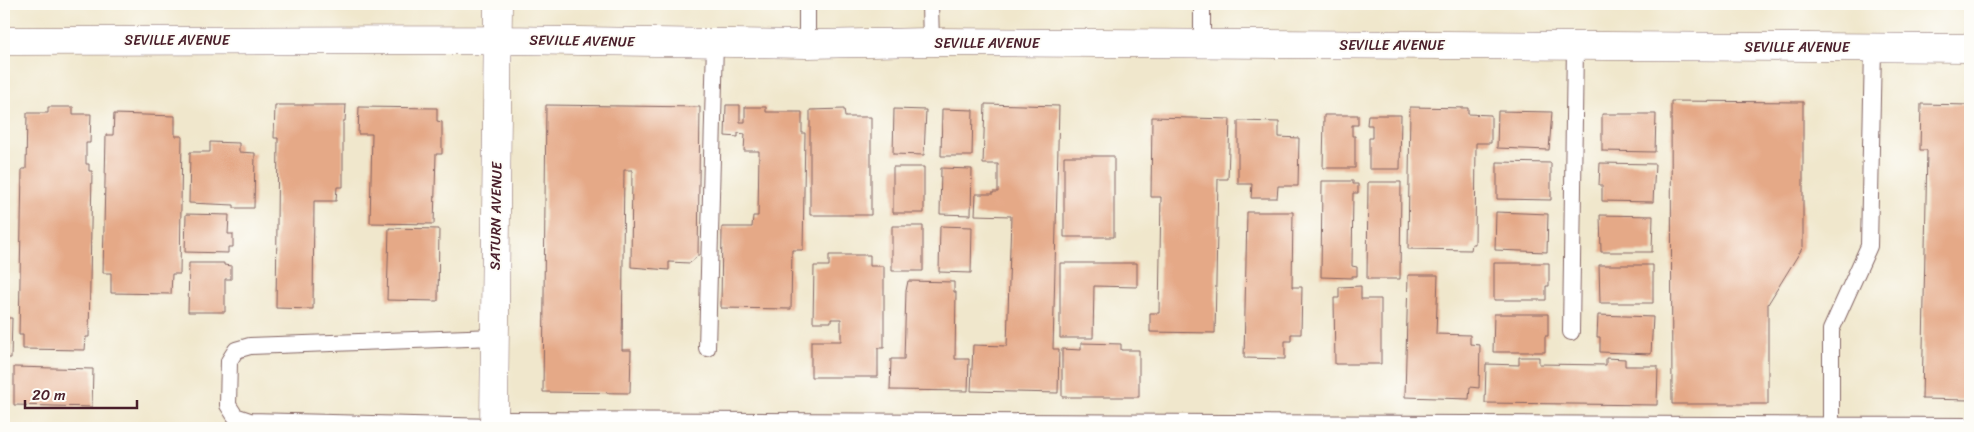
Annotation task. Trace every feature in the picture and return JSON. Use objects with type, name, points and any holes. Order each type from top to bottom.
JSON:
[{"type":"street","name":"SATURN AVENUE","points":[[494,425],[498,4]]},
{"type":"street","name":"SEVILLE AVENUE","points":[[4,41],[497,40],[808,44],[930,42],[1970,48]]},
{"type":"lane","points":[[807,4],[808,44]]},
{"type":"lane","points":[[930,4],[930,42]]},
{"type":"lane","points":[[1202,4],[1202,44]]},
{"type":"lane","points":[[707,348],[715,42]]},
{"type":"lane","points":[[1571,332],[1576,46]]},
{"type":"lane","points":[[1830,427],[1831,330],[1869,246],[1873,48]]},
{"type":"lane","points":[[494,337],[250,346],[236,350],[229,361],[228,405],[235,416],[250,421],[494,425],[1362,424],[1970,426]]},
{"type":"building","points":[[194,4],[219,4],[219,6],[194,6]]},
{"type":"building","points":[[251,4],[275,4],[275,6],[251,6]]},
{"type":"building","points":[[1671,101],[1803,102],[1803,247],[1768,304],[1768,404],[1672,404]]},
{"type":"building","points":[[985,104],[1059,106],[1053,349],[1059,349],[1058,393],[971,391],[973,345],[1007,346],[1011,216],[975,215],[976,194],[993,194],[993,192],[998,192],[998,164],[983,164]]},
{"type":"building","points":[[1921,104],[1970,105],[1970,400],[1922,399],[1927,150],[1920,150]]},
{"type":"building","points":[[275,105],[346,105],[345,121],[343,121],[343,187],[337,187],[336,201],[314,201],[313,309],[276,308],[278,138],[274,138]]},
{"type":"building","points":[[546,105],[700,107],[698,256],[690,263],[669,262],[669,270],[631,267],[632,170],[624,170],[622,350],[631,350],[630,393],[543,392]]},
{"type":"building","points":[[726,105],[740,105],[740,122],[745,122],[745,107],[766,107],[766,112],[802,112],[802,133],[805,133],[803,250],[792,250],[791,309],[721,308],[722,227],[752,227],[753,216],[758,216],[759,151],[744,151],[745,134],[738,133],[738,137],[725,136]]},
{"type":"building","points":[[48,107],[73,107],[73,114],[91,114],[90,143],[86,143],[86,164],[89,164],[89,171],[92,171],[89,337],[86,337],[85,350],[23,349],[23,335],[19,335],[22,169],[26,169],[27,113],[48,113]]},
{"type":"building","points":[[359,107],[437,108],[437,121],[442,122],[442,154],[436,154],[434,224],[370,223],[372,134],[358,134]]},
{"type":"building","points":[[1410,107],[1468,108],[1468,114],[1491,115],[1491,143],[1476,143],[1475,244],[1472,244],[1471,250],[1408,249]]},
{"type":"building","points":[[844,109],[845,117],[871,117],[871,215],[810,215],[810,110]]},
{"type":"building","points":[[894,109],[926,110],[924,155],[893,154]]},
{"type":"building","points":[[942,109],[973,110],[972,156],[941,156]]},
{"type":"building","points":[[1498,111],[1552,112],[1549,150],[1497,148]]},
{"type":"building","points":[[114,114],[175,116],[175,136],[182,136],[180,274],[172,274],[171,294],[111,293],[111,273],[103,273],[106,135],[113,135]]},
{"type":"building","points":[[1602,114],[1656,114],[1655,152],[1602,151]]},
{"type":"building","points":[[1324,115],[1358,115],[1358,125],[1352,125],[1352,136],[1355,136],[1355,168],[1323,168]]},
{"type":"building","points":[[1368,115],[1401,115],[1400,169],[1369,169],[1369,138],[1372,138],[1372,125],[1367,125]]},
{"type":"building","points":[[1152,117],[1230,119],[1228,179],[1218,179],[1215,333],[1150,332],[1150,313],[1159,313],[1161,197],[1151,197]]},
{"type":"building","points":[[1238,121],[1279,122],[1279,137],[1299,138],[1298,186],[1278,186],[1277,198],[1251,198],[1252,184],[1238,184]]},
{"type":"building","points":[[210,142],[239,143],[239,152],[255,153],[254,208],[234,208],[234,205],[189,203],[190,152],[210,152]]},
{"type":"building","points":[[1064,156],[1114,156],[1114,237],[1064,237]]},
{"type":"building","points":[[1497,162],[1551,163],[1551,200],[1497,199]]},
{"type":"building","points":[[1600,163],[1655,164],[1653,202],[1602,201],[1602,185],[1599,185]]},
{"type":"building","points":[[893,167],[924,167],[924,213],[893,213]]},
{"type":"building","points":[[941,168],[972,169],[971,215],[940,214]]},
{"type":"building","points":[[1322,181],[1353,181],[1353,184],[1358,184],[1358,193],[1353,193],[1352,266],[1357,267],[1357,276],[1352,276],[1352,278],[1321,277]]},
{"type":"building","points":[[1368,182],[1401,182],[1400,279],[1367,279]]},
{"type":"building","points":[[1247,212],[1293,212],[1292,287],[1302,287],[1301,334],[1291,334],[1291,341],[1285,341],[1285,359],[1244,358]]},
{"type":"building","points":[[1496,212],[1548,214],[1547,252],[1495,250]]},
{"type":"building","points":[[186,214],[229,215],[228,234],[233,234],[233,247],[228,247],[228,253],[185,252]]},
{"type":"building","points":[[1600,215],[1653,216],[1652,252],[1601,252]]},
{"type":"building","points":[[892,226],[923,226],[923,271],[892,271]]},
{"type":"building","points":[[940,226],[972,227],[971,273],[939,272]]},
{"type":"building","points":[[389,228],[439,229],[438,301],[387,300]]},
{"type":"building","points":[[829,255],[870,255],[870,266],[884,266],[884,348],[878,348],[878,377],[811,377],[811,341],[841,341],[841,319],[831,319],[831,322],[813,322],[814,266],[829,266]]},
{"type":"building","points":[[189,263],[224,263],[224,265],[231,266],[231,279],[225,279],[225,312],[188,312]]},
{"type":"building","points":[[1060,263],[1137,263],[1137,287],[1094,286],[1093,338],[1060,338]]},
{"type":"building","points":[[1494,263],[1549,263],[1549,286],[1546,286],[1546,300],[1494,300]]},
{"type":"building","points":[[1599,265],[1653,265],[1653,303],[1600,303]]},
{"type":"building","points":[[1408,275],[1438,275],[1436,334],[1470,335],[1470,344],[1480,345],[1479,388],[1470,387],[1469,399],[1405,397]]},
{"type":"building","points":[[908,281],[954,282],[954,292],[956,292],[955,359],[969,359],[968,391],[890,390],[891,359],[904,359]]},
{"type":"building","points":[[1361,286],[1361,299],[1381,299],[1381,364],[1335,364],[1334,298],[1339,298],[1339,287]]},
{"type":"building","points":[[1494,314],[1548,314],[1548,336],[1545,336],[1545,352],[1493,352]]},
{"type":"building","points":[[1598,315],[1653,317],[1651,354],[1600,352],[1600,337],[1597,337]]},
{"type":"building","points":[[4,318],[12,318],[11,358],[4,358]]},
{"type":"building","points":[[1081,343],[1121,344],[1121,350],[1139,350],[1139,397],[1062,397],[1062,349],[1081,350]]},
{"type":"building","points":[[1519,357],[1539,357],[1539,364],[1606,365],[1606,358],[1625,359],[1625,366],[1658,366],[1657,405],[1485,403],[1486,364],[1519,365]]},
{"type":"building","points":[[14,367],[93,369],[92,407],[14,405]]}]
